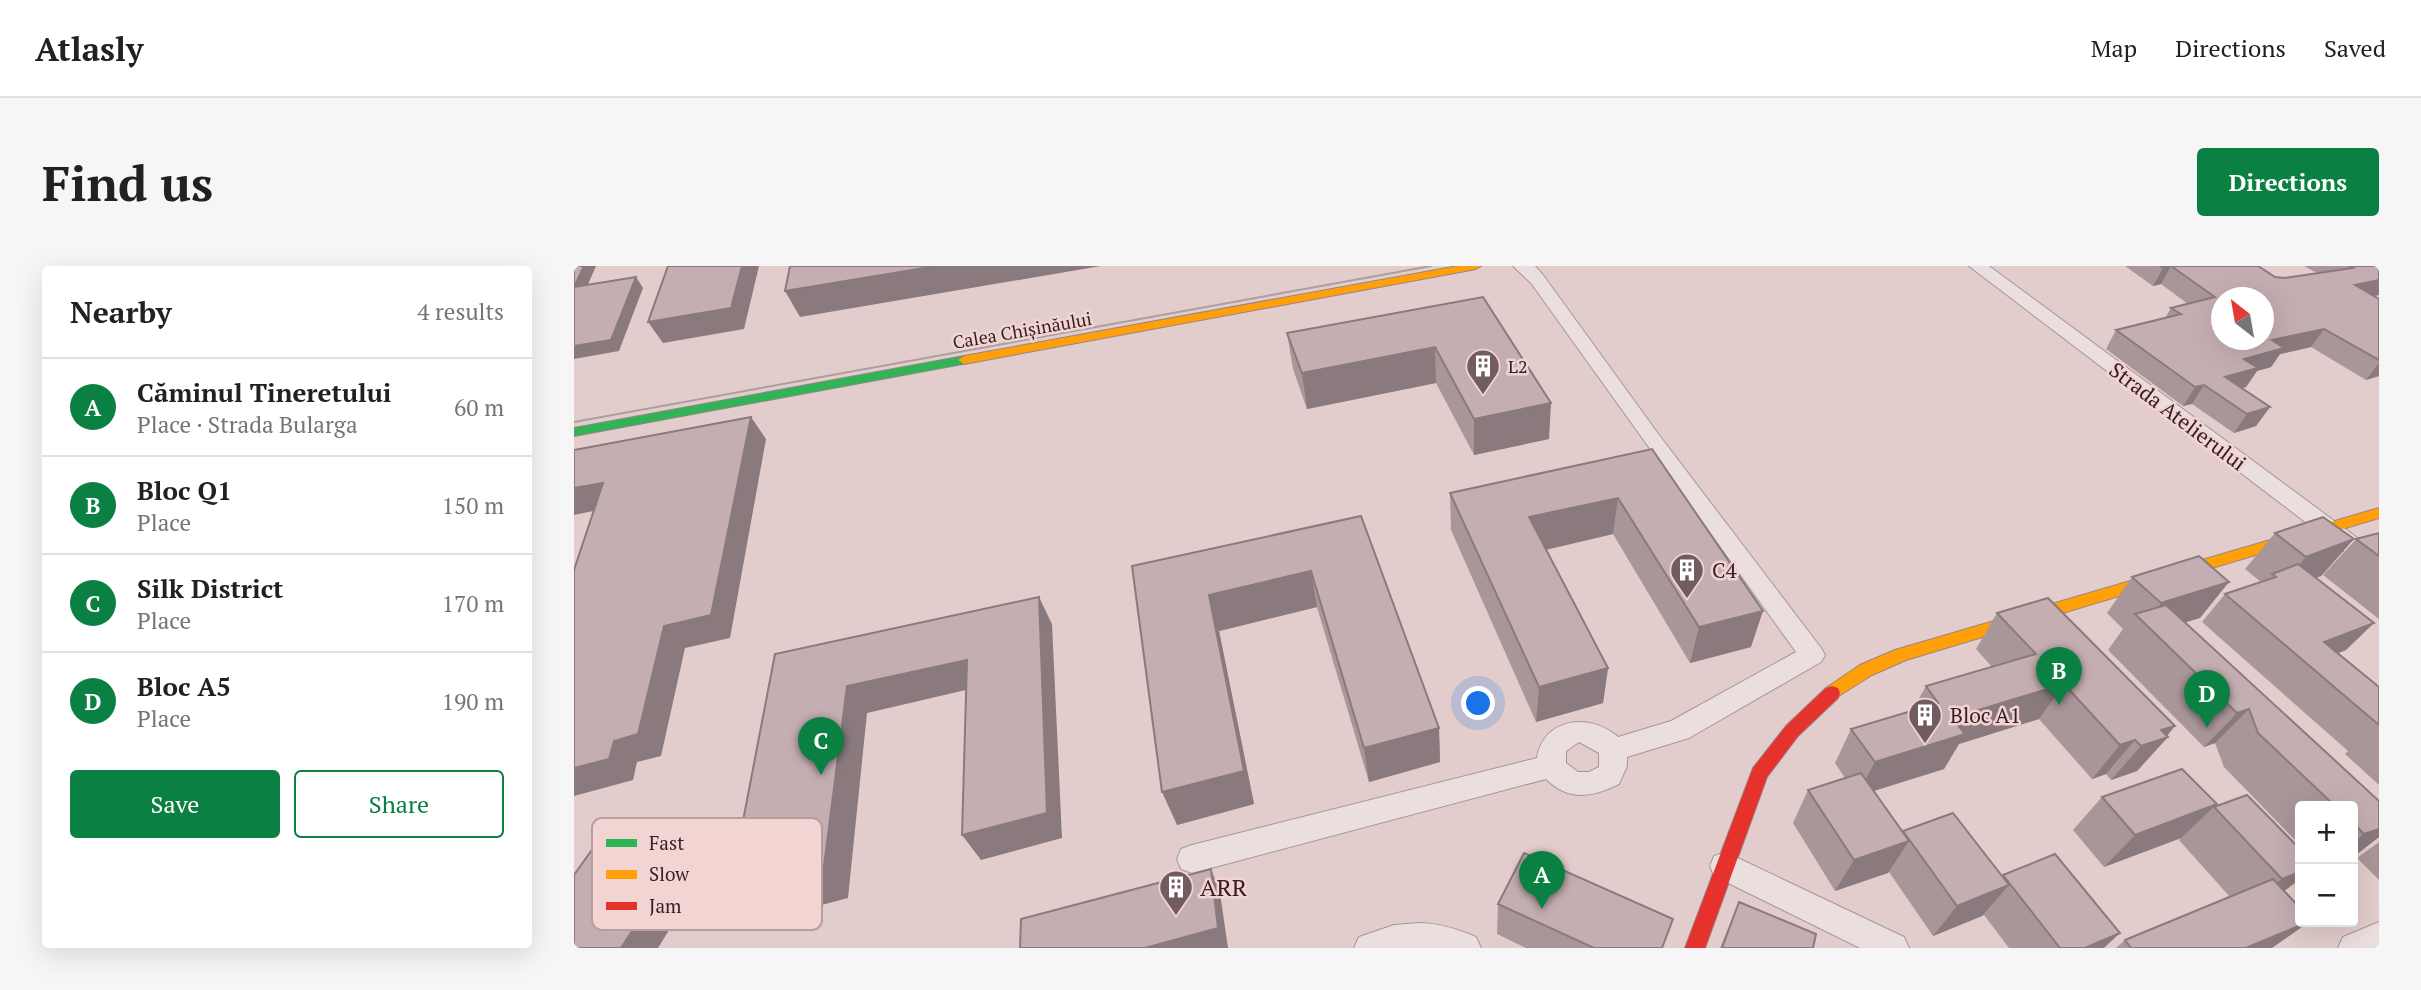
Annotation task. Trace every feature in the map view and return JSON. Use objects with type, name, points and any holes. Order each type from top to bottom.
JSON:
[{"type":"main road","name":"Calea Chișinăului","points":[[574,432],[1476,266]]},
{"type":"main road","points":[[1695,948],[1759,773],[1773,752],[1839,688],[1863,671],[1901,655],[2379,513]]},
{"type":"street","name":"Strada Atelierului","points":[[1978,266],[2379,566]]},
{"type":"street","points":[[1526,267],[1812,655],[1679,730],[1612,750]]},
{"type":"street","points":[[1590,732],[1599,736],[1612,750],[1614,767],[1609,775],[1592,785],[1570,783],[1552,766],[1550,752],[1554,744],[1569,733],[1590,732]]},
{"type":"street","points":[[1192,859],[1552,766]]},
{"type":"street","points":[[1725,866],[1893,948]]},
{"type":"street","points":[[1370,948],[1412,937],[1450,940],[1465,948]]},
{"type":"street","points":[[2354,948],[2379,937]]},
{"type":"building","points":[[574,266],[584,266],[574,287]]},
{"type":"building","points":[[668,266],[742,266],[731,308],[648,322]]},
{"type":"building","points":[[790,266],[936,266],[785,291]]},
{"type":"building","points":[[2171,266],[2258,266],[2275,277],[2285,278],[2353,268],[2349,266],[2379,266],[2379,280],[2355,285],[2379,299],[2379,360],[2324,329],[2274,340],[2274,287],[2211,287],[2211,294]]},
{"type":"building","points":[[636,277],[611,340],[574,346],[574,287]]},
{"type":"building","points":[[1483,297],[1551,403],[1474,419],[1435,347],[1302,373],[1287,333]]},
{"type":"building","points":[[2211,298],[2211,350],[2274,350],[2274,341],[2284,348],[2244,359],[2258,368],[2225,377],[2270,407],[2247,414],[2204,385],[2195,387],[2116,330],[2181,314],[2171,308]]},
{"type":"building","points":[[751,417],[711,615],[664,626],[638,734],[614,741],[609,759],[574,768],[574,570],[603,483],[574,488],[574,450]]},
{"type":"building","points":[[1652,449],[1763,611],[1699,627],[1618,498],[1529,517],[1608,668],[1539,687],[1450,493]]},
{"type":"building","points":[[1361,516],[1439,728],[1364,748],[1311,571],[1209,595],[1244,771],[1162,792],[1132,566]]},
{"type":"building","points":[[2323,517],[2354,539],[2306,557],[2275,533]]},
{"type":"building","points":[[2379,533],[2379,556],[2356,539]]},
{"type":"building","points":[[2199,556],[2229,582],[2161,603],[2132,577]]},
{"type":"building","points":[[2298,564],[2374,623],[2324,642],[2379,687],[2379,725],[2225,594],[2276,577],[2272,574]]},
{"type":"building","points":[[1039,597],[1047,813],[962,835],[967,660],[847,686],[822,874],[822,818],[744,818],[775,654]]},
{"type":"building","points":[[2048,598],[2175,726],[2161,730],[2168,737],[2141,746],[2135,740],[2120,745],[2064,684],[1952,718],[1965,734],[1875,762],[1851,729],[1938,703],[1926,686],[2036,654],[1997,613]]},
{"type":"building","points":[[2166,605],[2379,801],[2379,829],[2364,834],[2358,828],[2358,801],[2330,801],[2258,733],[2249,709],[2237,713],[2135,614]]},
{"type":"building","points":[[2182,769],[2217,804],[2135,835],[2102,797]]},
{"type":"building","points":[[1861,773],[1909,841],[1854,860],[1808,790]]},
{"type":"building","points":[[2247,795],[2295,844],[2295,874],[2282,879],[2214,807]]},
{"type":"building","points":[[1953,813],[2009,885],[1957,906],[1903,831]]},
{"type":"building","points":[[592,850],[592,930],[633,930],[621,948],[574,948],[574,875]]},
{"type":"building","points":[[1524,853],[1673,919],[1662,948],[1594,948],[1498,904]]},
{"type":"building","points":[[2055,854],[2120,933],[2085,948],[2060,948],[2003,875]]},
{"type":"building","points":[[1211,869],[1218,928],[1145,948],[1020,948],[1021,919]]},
{"type":"building","points":[[2273,879],[2295,903],[2296,927],[2246,948],[2131,948],[2125,940]]},
{"type":"building","points":[[1739,902],[1816,934],[1813,948],[1722,948]]},
{"type":"tram line","points":[[574,422],[1431,266]]},
{"type":"traffic: fast","points":[[574,432],[964,360]]},
{"type":"traffic: slow","points":[[964,360],[1476,266]]},
{"type":"traffic: slow","points":[[1832,693],[1866,670],[1901,655],[2379,513]]},
{"type":"traffic: jam","points":[[1695,948],[1759,773],[1792,731],[1832,693]]},
{"type":"place","name":"L2","points":[[1483,396]]},
{"type":"place","name":"C4","points":[[1687,600]]},
{"type":"place","name":"Bloc Q1","points":[[2059,705]]},
{"type":"place","name":"Bloc A5","points":[[2207,728]]},
{"type":"place","name":"Bloc A1","points":[[1925,745]]},
{"type":"place","name":"Silk District","points":[[821,775]]},
{"type":"place","name":"Căminul Tineretului","points":[[1542,909]]},
{"type":"place","name":"ARR","points":[[1176,917]]}]
